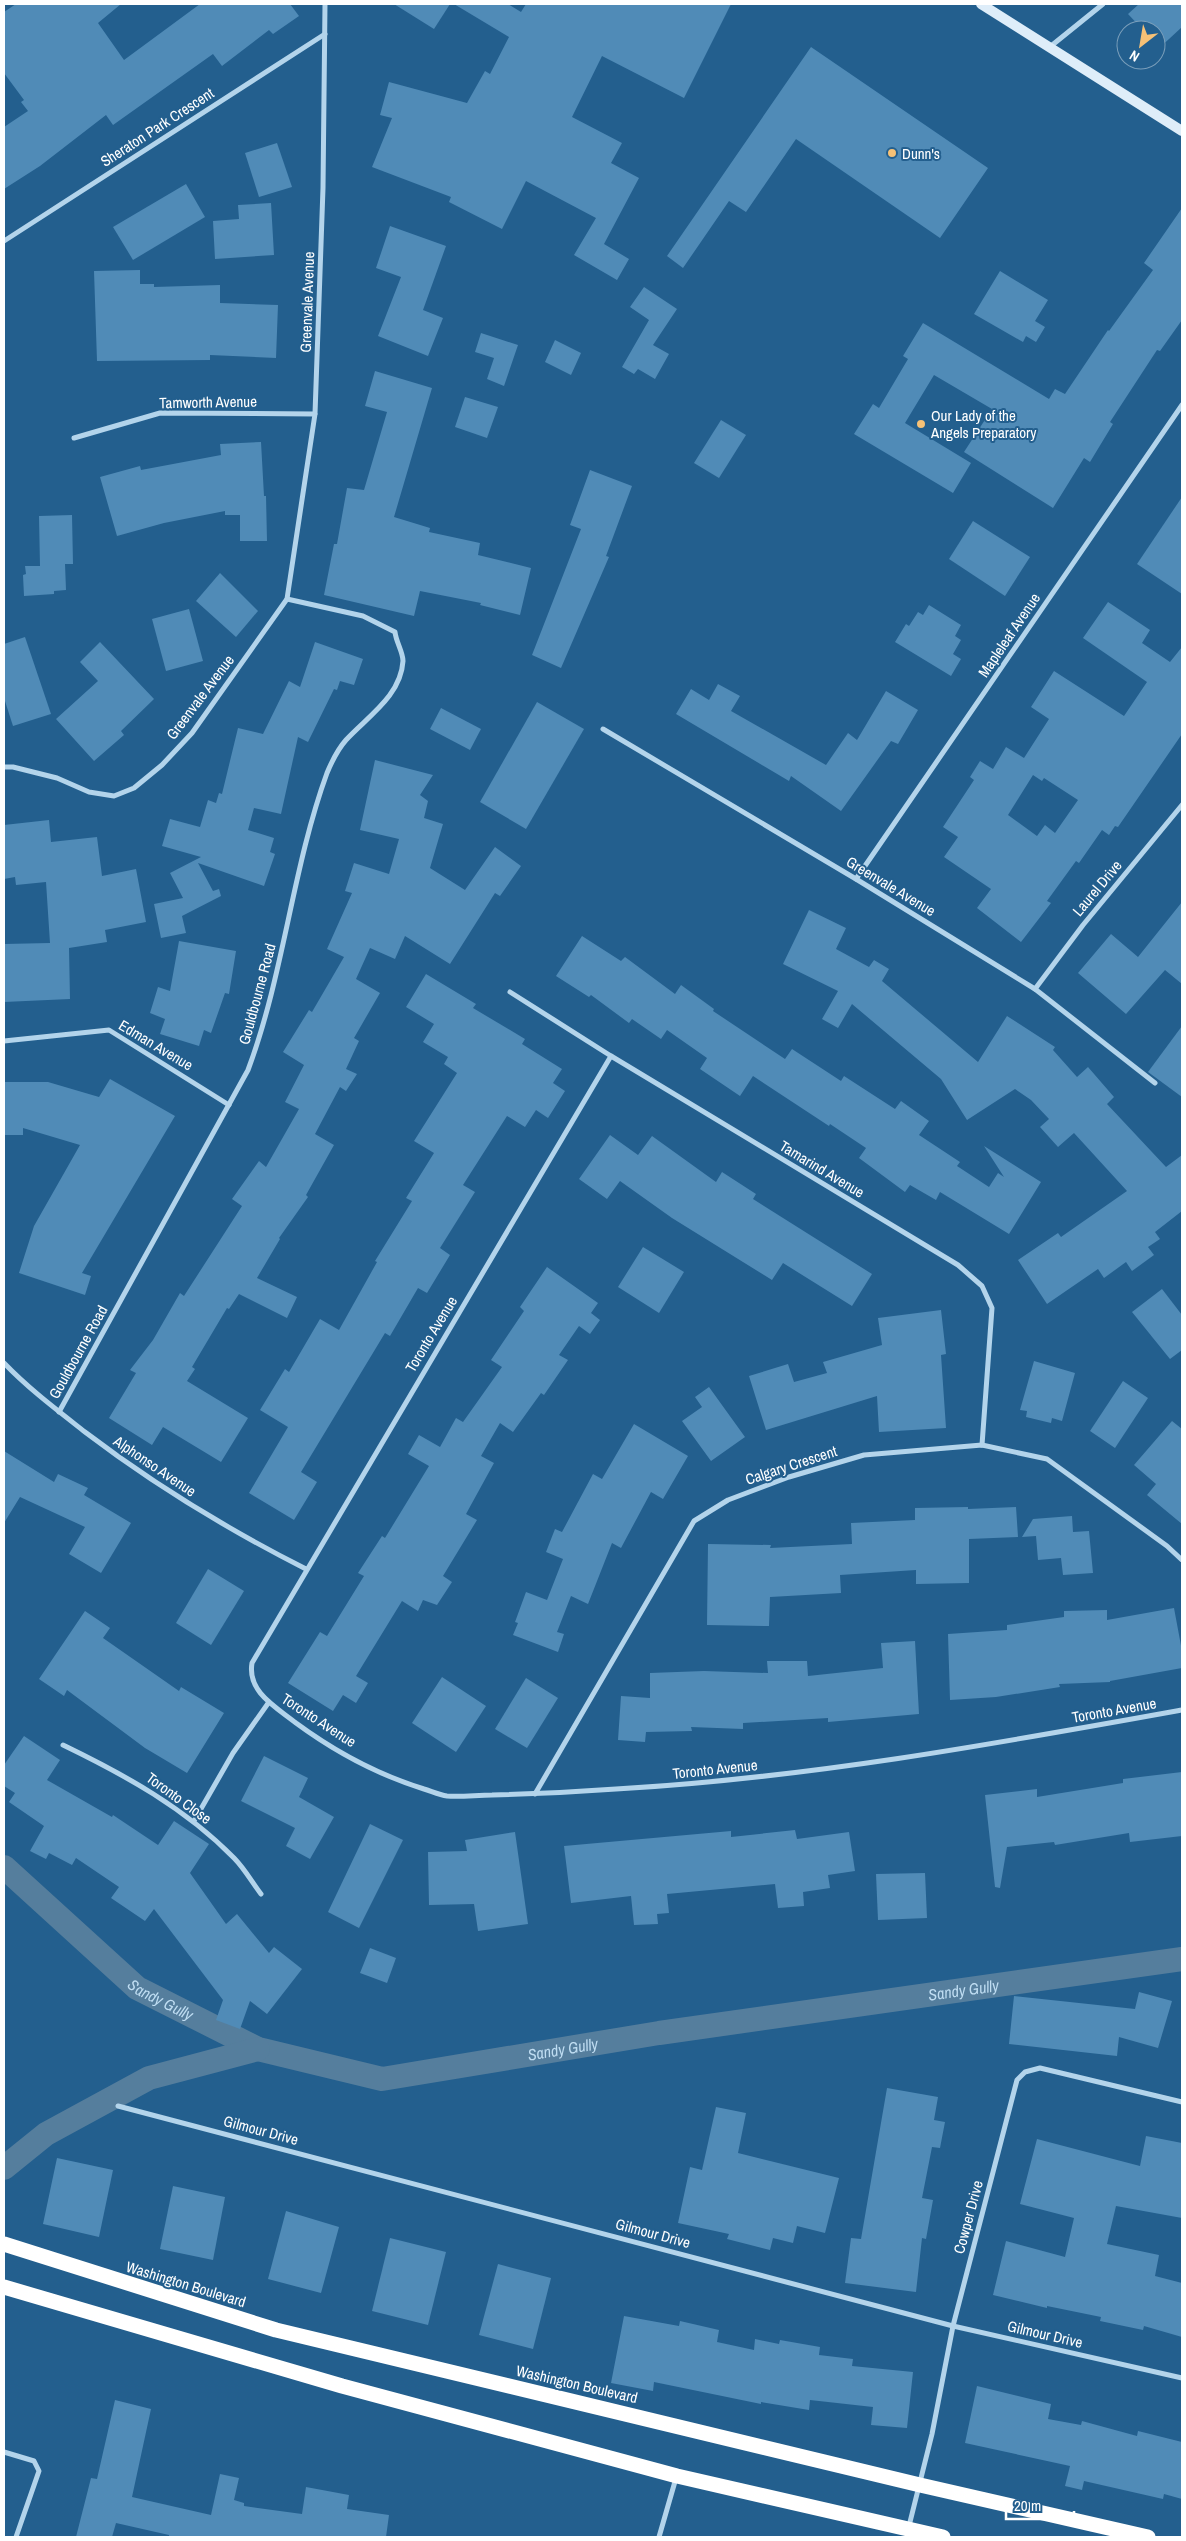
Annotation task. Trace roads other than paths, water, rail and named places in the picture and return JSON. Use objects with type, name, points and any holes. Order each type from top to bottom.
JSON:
[{"type":"highway","name":"Washington Boulevard","points":[[4,2244],[276,2330],[920,2485],[1148,2537]]},
{"type":"highway","points":[[4,2287],[342,2386],[677,2476],[943,2537]]},
{"type":"main road","points":[[981,4],[1051,46],[1182,131]]},
{"type":"street","name":"Greenvale Avenue","points":[[4,768],[13,767],[57,778],[89,792],[114,796],[134,788],[162,765],[192,734],[287,599],[315,414],[323,188],[325,4]]},
{"type":"street","points":[[1051,46],[1102,4]]},
{"type":"street","name":"Sheraton Park Crescent","points":[[4,241],[324,34]]},
{"type":"street","name":"Mapleleaf Avenue","points":[[856,879],[1182,404]]},
{"type":"street","name":"Tamworth Avenue","points":[[74,438],[160,413],[315,414]]},
{"type":"street","name":"Gouldbourne Road","points":[[59,1412],[248,1070],[264,1026],[303,856],[328,772],[346,739],[375,713],[396,686],[403,661],[395,632],[363,616],[287,599]]},
{"type":"street","name":"Greenvale Avenue","points":[[603,729],[856,879],[1035,989],[1155,1083]]},
{"type":"street","name":"Laurel Drive","points":[[1035,989],[1067,945],[1182,806]]},
{"type":"street","name":"Tamarind Avenue","points":[[510,992],[611,1056],[958,1265],[982,1286],[992,1308],[982,1445]]},
{"type":"street","name":"Edman Avenue","points":[[4,1041],[109,1030],[229,1105]]},
{"type":"street","name":"Toronto Avenue","points":[[611,1056],[306,1568],[252,1664],[250,1675],[253,1685],[269,1702],[305,1729],[391,1778],[446,1796],[535,1794],[660,1786],[807,1772],[991,1744],[1182,1710]]},
{"type":"street","name":"Alphonso Avenue","points":[[4,1363],[28,1388],[176,1497],[240,1536],[306,1568]]},
{"type":"street","name":"Calgary Crescent","points":[[535,1794],[694,1521],[728,1500],[788,1477],[864,1455],[982,1445],[1047,1459],[1182,1560]]},
{"type":"street","name":"Toronto Avenue","points":[[194,1821],[234,1753],[269,1702]]},
{"type":"street","name":"Toronto Close","points":[[63,1745],[128,1777],[194,1821],[235,1859],[261,1894]]},
{"type":"street","name":"Cowper Drive","points":[[908,2529],[920,2485],[953,2326],[1017,2080],[1025,2072],[1040,2068],[1182,2102]]},
{"type":"street","name":"Gilmour Drive","points":[[118,2106],[953,2326],[1182,2378]]},
{"type":"street","points":[[4,2452],[34,2461],[39,2471],[16,2537]]},
{"type":"street","points":[[659,2537],[677,2476]]},
{"type":"waterway","name":"Sandy Gully","points":[[4,1867],[137,1988],[258,2049],[382,2079],[659,2033],[1182,1959]]},
{"type":"waterway","points":[[4,2168],[46,2134],[149,2078],[258,2049]]},
{"type":"place","name":"Dunn's","points":[[892,153]]},
{"type":"place","name":"Our Lady of the Angels Preparatory","points":[[921,424]]}]
